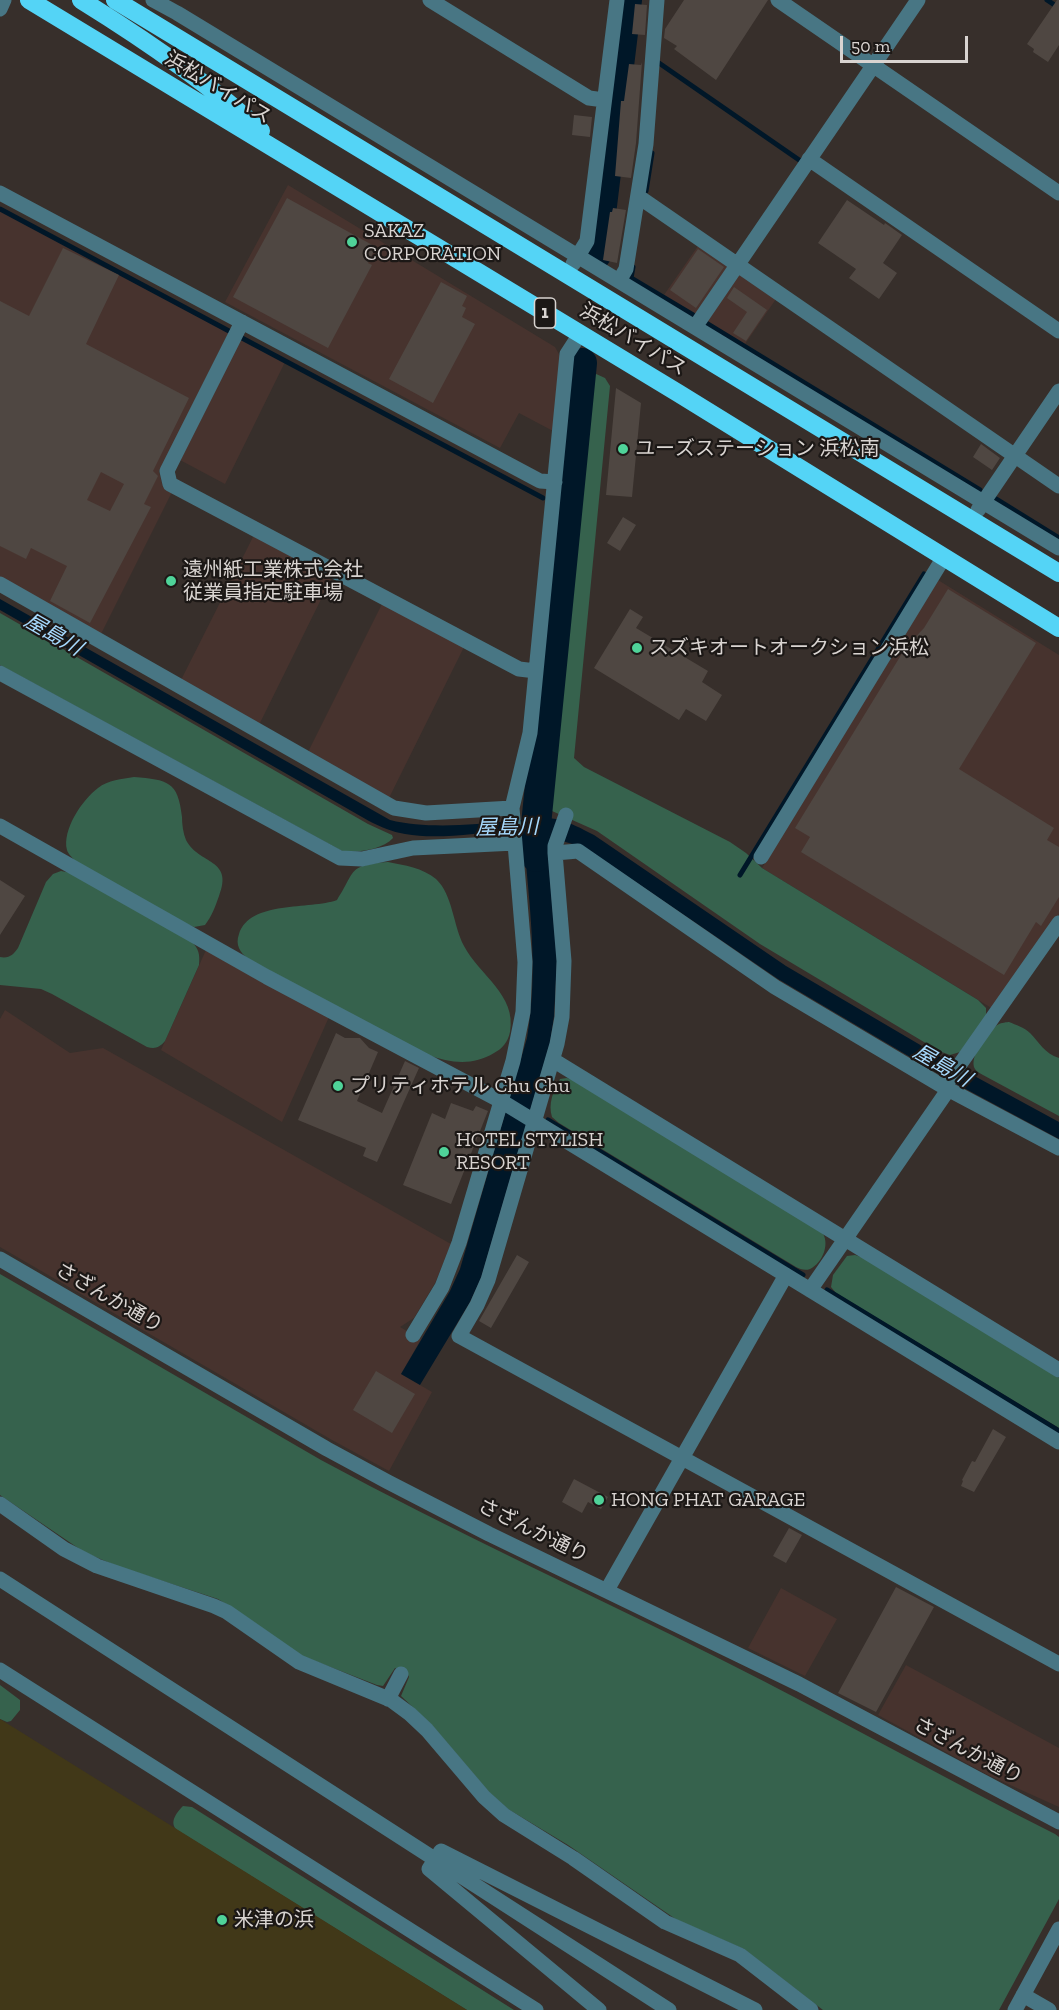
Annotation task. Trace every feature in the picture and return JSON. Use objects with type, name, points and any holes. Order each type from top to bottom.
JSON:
[{"type":"highway","name":"浜松バイパス","points":[[29,0],[1059,628]]},
{"type":"highway","points":[[81,0],[147,41],[240,111],[296,162]]},
{"type":"highway","name":"浜松バイパス","points":[[115,0],[142,7],[630,313],[1059,573]]},
{"type":"street","points":[[0,9],[4,0]]},
{"type":"street","points":[[153,0],[177,12],[1059,548]]},
{"type":"street","points":[[430,0],[589,98],[604,100]]},
{"type":"street","points":[[567,274],[587,241],[617,0]]},
{"type":"street","points":[[619,281],[626,269],[639,197],[648,126],[657,0]]},
{"type":"street","points":[[778,0],[1059,193]]},
{"type":"street","points":[[695,327],[918,0]]},
{"type":"street","points":[[809,159],[1059,331]]},
{"type":"street","points":[[0,193],[540,481],[555,482]]},
{"type":"street","points":[[639,197],[1059,486]]},
{"type":"street","points":[[630,313],[641,294]]},
{"type":"street","points":[[242,322],[167,471],[170,484],[519,669],[536,671]]},
{"type":"street","points":[[413,1335],[452,1266],[504,1103],[518,1036],[525,987],[525,962],[512,812],[530,733],[567,354],[580,334]]},
{"type":"street","points":[[972,520],[1059,391]]},
{"type":"street","points":[[761,857],[781,838],[944,557]]},
{"type":"street","points":[[0,584],[394,808],[426,813],[512,812]]},
{"type":"street","points":[[0,673],[340,858],[362,859],[413,848],[514,839]]},
{"type":"street","points":[[565,816],[555,848],[564,970],[562,1017],[553,1060],[533,1120],[488,1280],[459,1336],[1059,1664]]},
{"type":"street","points":[[0,826],[267,977],[504,1103],[1059,1442]]},
{"type":"street","points":[[555,848],[578,851],[775,987],[946,1087],[1059,1148]]},
{"type":"street","points":[[810,1290],[961,1064],[1059,923]]},
{"type":"street","points":[[553,1060],[1059,1370]]},
{"type":"street","name":"さざんか通り","points":[[0,1259],[327,1449],[480,1529],[808,1689],[1059,1822]]},
{"type":"street","points":[[608,1590],[786,1275]]},
{"type":"street","points":[[0,1504],[64,1549],[88,1562],[114,1573],[214,1606],[227,1612],[299,1662],[388,1699],[410,1714],[427,1730],[484,1797],[504,1815],[573,1858],[665,1922],[740,1955],[811,2010]]},
{"type":"street","points":[[0,1579],[669,2010]]},
{"type":"street","points":[[0,1670],[536,2010]]},
{"type":"street","points":[[388,1699],[400,1674]]},
{"type":"street","points":[[599,2010],[429,1869],[441,1851],[754,2010]]},
{"type":"street","points":[[1015,2010],[1059,1929]]},
{"type":"street","points":[[1023,1995],[1049,2010]]},
{"type":"shaded area","points":[[288,185],[555,347],[561,358],[553,431],[519,413],[500,448],[225,302]]},
{"type":"shaded area","points":[[0,210],[229,332],[159,472],[163,487],[172,492],[101,634],[0,577]]},
{"type":"shaded area","points":[[698,246],[730,267],[698,315],[664,295]]},
{"type":"shaded area","points":[[736,272],[776,299],[745,344],[704,319]]},
{"type":"shaded area","points":[[240,338],[285,362],[225,484],[180,460]]},
{"type":"shaded area","points":[[254,535],[332,577],[259,725],[181,680]]},
{"type":"shaded area","points":[[938,580],[1059,655],[1059,914],[993,1009],[762,868]]},
{"type":"shaded area","points":[[382,604],[464,647],[389,798],[308,752]]},
{"type":"shaded area","points":[[206,950],[329,1017],[282,1122],[161,1050]]},
{"type":"shaded area","points":[[5,1010],[70,1053],[103,1048],[451,1244],[435,1283],[414,1318],[400,1327],[421,1339],[401,1374],[432,1392],[389,1471],[0,1247],[0,1019]]},
{"type":"shaded area","points":[[781,1588],[837,1619],[805,1676],[748,1648]]},
{"type":"shaded area","points":[[906,1665],[1059,1748],[1059,1807],[988,1775],[878,1715]]},
{"type":"green space","points":[[594,373],[605,378],[610,386],[574,758],[584,767],[730,842],[762,868],[978,1000],[986,1008],[986,1017],[960,1052],[950,1055],[939,1051],[760,944],[597,831],[552,811],[546,796],[588,379]]},
{"type":"green space","points":[[0,613],[368,824],[392,835],[393,838],[369,850],[342,851],[0,665]]},
{"type":"green space","points":[[134,777],[163,781],[174,789],[178,796],[186,840],[199,854],[219,868],[222,884],[219,896],[205,925],[194,927],[183,922],[75,861],[68,851],[66,842],[70,825],[92,793],[106,783]]},
{"type":"green space","points":[[388,862],[425,872],[436,879],[446,893],[464,946],[508,1007],[511,1019],[509,1036],[504,1045],[494,1053],[478,1060],[461,1062],[428,1055],[248,959],[241,951],[238,945],[239,934],[245,923],[255,916],[282,908],[337,900],[354,871],[365,865]]},
{"type":"green space","points":[[61,871],[71,873],[191,941],[197,949],[199,965],[165,1041],[159,1047],[147,1047],[41,989],[0,985],[0,957],[9,957],[18,948],[46,882],[53,874]]},
{"type":"green space","points":[[1009,1022],[1028,1031],[1046,1051],[1059,1058],[1059,1116],[975,1069],[974,1058],[985,1038],[999,1024]]},
{"type":"green space","points":[[560,1079],[574,1080],[821,1231],[825,1246],[819,1262],[808,1270],[796,1267],[559,1123],[552,1117],[551,1102]]},
{"type":"green space","points":[[855,1255],[864,1258],[1059,1378],[1059,1428],[836,1293],[831,1287],[833,1275],[847,1256]]},
{"type":"green space","points":[[0,1274],[321,1460],[470,1537],[764,1681],[1055,1834],[1059,1837],[1059,1899],[999,2010],[823,2010],[744,1949],[677,1920],[568,1845],[508,1809],[489,1792],[432,1725],[401,1696],[409,1677],[407,1672],[395,1668],[383,1686],[302,1656],[218,1599],[117,1566],[84,1552],[0,1495]]},
{"type":"green space","points":[[0,1685],[20,1700],[20,1710],[11,1721],[7,1722],[0,1719]]},
{"type":"green space","points":[[183,1806],[192,1807],[514,2010],[467,2010],[177,1830],[174,1821]]},
{"type":"sand","points":[[0,1719],[467,2010],[0,2010]]},
{"type":"water","name":"屋島川","points":[[0,599],[390,820],[419,825],[449,825],[550,818],[585,830],[786,966],[956,1066],[1059,1122],[1059,1139],[949,1080],[778,979],[586,848],[552,838],[547,843],[557,961],[550,1043],[481,1278],[470,1302],[420,1385],[401,1374],[450,1291],[460,1269],[527,1038],[531,1012],[533,961],[523,832],[419,836],[396,832],[369,821],[0,610]]},
{"type":"building","points":[[684,0],[768,0],[716,80],[674,49],[677,46],[664,38],[665,29]]},
{"type":"building","points":[[1059,0],[1059,45],[1048,62],[1033,52],[1034,49],[1027,44]]},
{"type":"building","points":[[635,4],[647,5],[645,35],[632,34]]},
{"type":"building","points":[[642,62],[631,178],[615,176],[621,101],[624,101],[629,64],[641,65]]},
{"type":"building","points":[[574,115],[592,117],[590,137],[572,135]]},
{"type":"building","points":[[287,198],[376,247],[368,263],[372,265],[328,348],[233,297]]},
{"type":"building","points":[[847,200],[902,235],[883,263],[897,273],[879,299],[849,278],[856,269],[818,243]]},
{"type":"building","points":[[613,208],[626,210],[617,263],[603,260],[610,212]]},
{"type":"building","points":[[63,248],[119,275],[86,344],[189,398],[153,471],[158,476],[144,504],[151,507],[90,623],[50,601],[67,566],[31,548],[26,559],[0,546],[0,301],[29,316]],"holes":[[[101,472],[124,484],[110,511],[87,500]]]},
{"type":"building","points":[[698,249],[724,267],[696,308],[670,290]]},
{"type":"building","points":[[441,282],[467,296],[462,306],[466,308],[462,317],[475,324],[433,403],[389,379]]},
{"type":"building","points":[[734,287],[767,310],[746,341],[733,333],[747,312],[727,298]]},
{"type":"building","name":"ユーズステーション 浜松南","points":[[616,388],[641,403],[632,497],[606,495]]},
{"type":"building","points":[[981,444],[1000,458],[992,470],[973,457]]},
{"type":"building","points":[[623,517],[636,525],[620,551],[607,543]]},
{"type":"building","points":[[948,589],[1036,643],[959,769],[1054,828],[1047,840],[1059,847],[1059,897],[1041,926],[1036,922],[1004,975],[801,852],[810,837],[795,828],[906,647],[924,628]]},
{"type":"building","name":"スズキオートオークション浜松","points":[[630,609],[643,617],[636,628],[708,671],[702,682],[722,695],[706,721],[686,709],[679,720],[594,668]]},
{"type":"building","points":[[0,880],[25,896],[0,935]]},
{"type":"building","name":"プリティホテル Chu Chu","points":[[336,1033],[345,1038],[360,1038],[369,1048],[378,1052],[357,1101],[382,1113],[405,1061],[419,1068],[377,1162],[363,1156],[366,1148],[298,1120]]},
{"type":"building","name":"HOTEL STYLISH RESORT","points":[[451,1103],[473,1111],[476,1106],[488,1111],[451,1204],[403,1185],[432,1113],[445,1119]]},
{"type":"building","points":[[517,1255],[529,1262],[491,1328],[479,1321]]},
{"type":"building","points":[[376,1371],[415,1394],[392,1433],[353,1410]]},
{"type":"building","points":[[993,1429],[1006,1437],[974,1492],[961,1486],[962,1480]]},
{"type":"building","points":[[574,1479],[608,1497],[601,1509],[588,1502],[582,1513],[562,1502]]},
{"type":"building","points":[[789,1528],[802,1535],[786,1563],[773,1556]]},
{"type":"building","points":[[896,1587],[934,1607],[876,1712],[838,1693]]},
{"type":"waterway","points":[[596,255],[627,0]]},
{"type":"waterway","points":[[1047,0],[1059,8]]},
{"type":"waterway","points":[[659,63],[802,162]]},
{"type":"waterway","points":[[646,191],[652,153]]},
{"type":"waterway","points":[[0,209],[229,331]]},
{"type":"waterway","points":[[633,267],[631,278],[693,315]]},
{"type":"waterway","points":[[706,323],[980,490]]},
{"type":"waterway","points":[[242,338],[543,498]]},
{"type":"waterway","name":"屋島川","points":[[536,857],[536,825],[582,363]]},
{"type":"waterway","points":[[996,499],[1059,538]]},
{"type":"waterway","points":[[562,509],[567,511]]},
{"type":"waterway","points":[[740,875],[924,574]]},
{"type":"waterway","points":[[548,1120],[803,1275]]},
{"type":"waterway","points":[[827,1290],[1059,1431]]},
{"type":"place","name":"SAKAZ CORPORATION","points":[[352,242]]},
{"type":"place","name":"ユーズステーション 浜松南","points":[[623,449]]},
{"type":"place","name":"遠州紙工業株式会社 従業員指定駐車場","points":[[171,581]]},
{"type":"place","name":"スズキオートオークション浜松","points":[[637,648]]},
{"type":"place","name":"プリティホテル Chu Chu","points":[[338,1086]]},
{"type":"place","name":"HOTEL STYLISH RESORT","points":[[444,1152]]},
{"type":"place","name":"HONG PHAT GARAGE","points":[[599,1500]]},
{"type":"place","name":"米津の浜","points":[[222,1920]]}]
